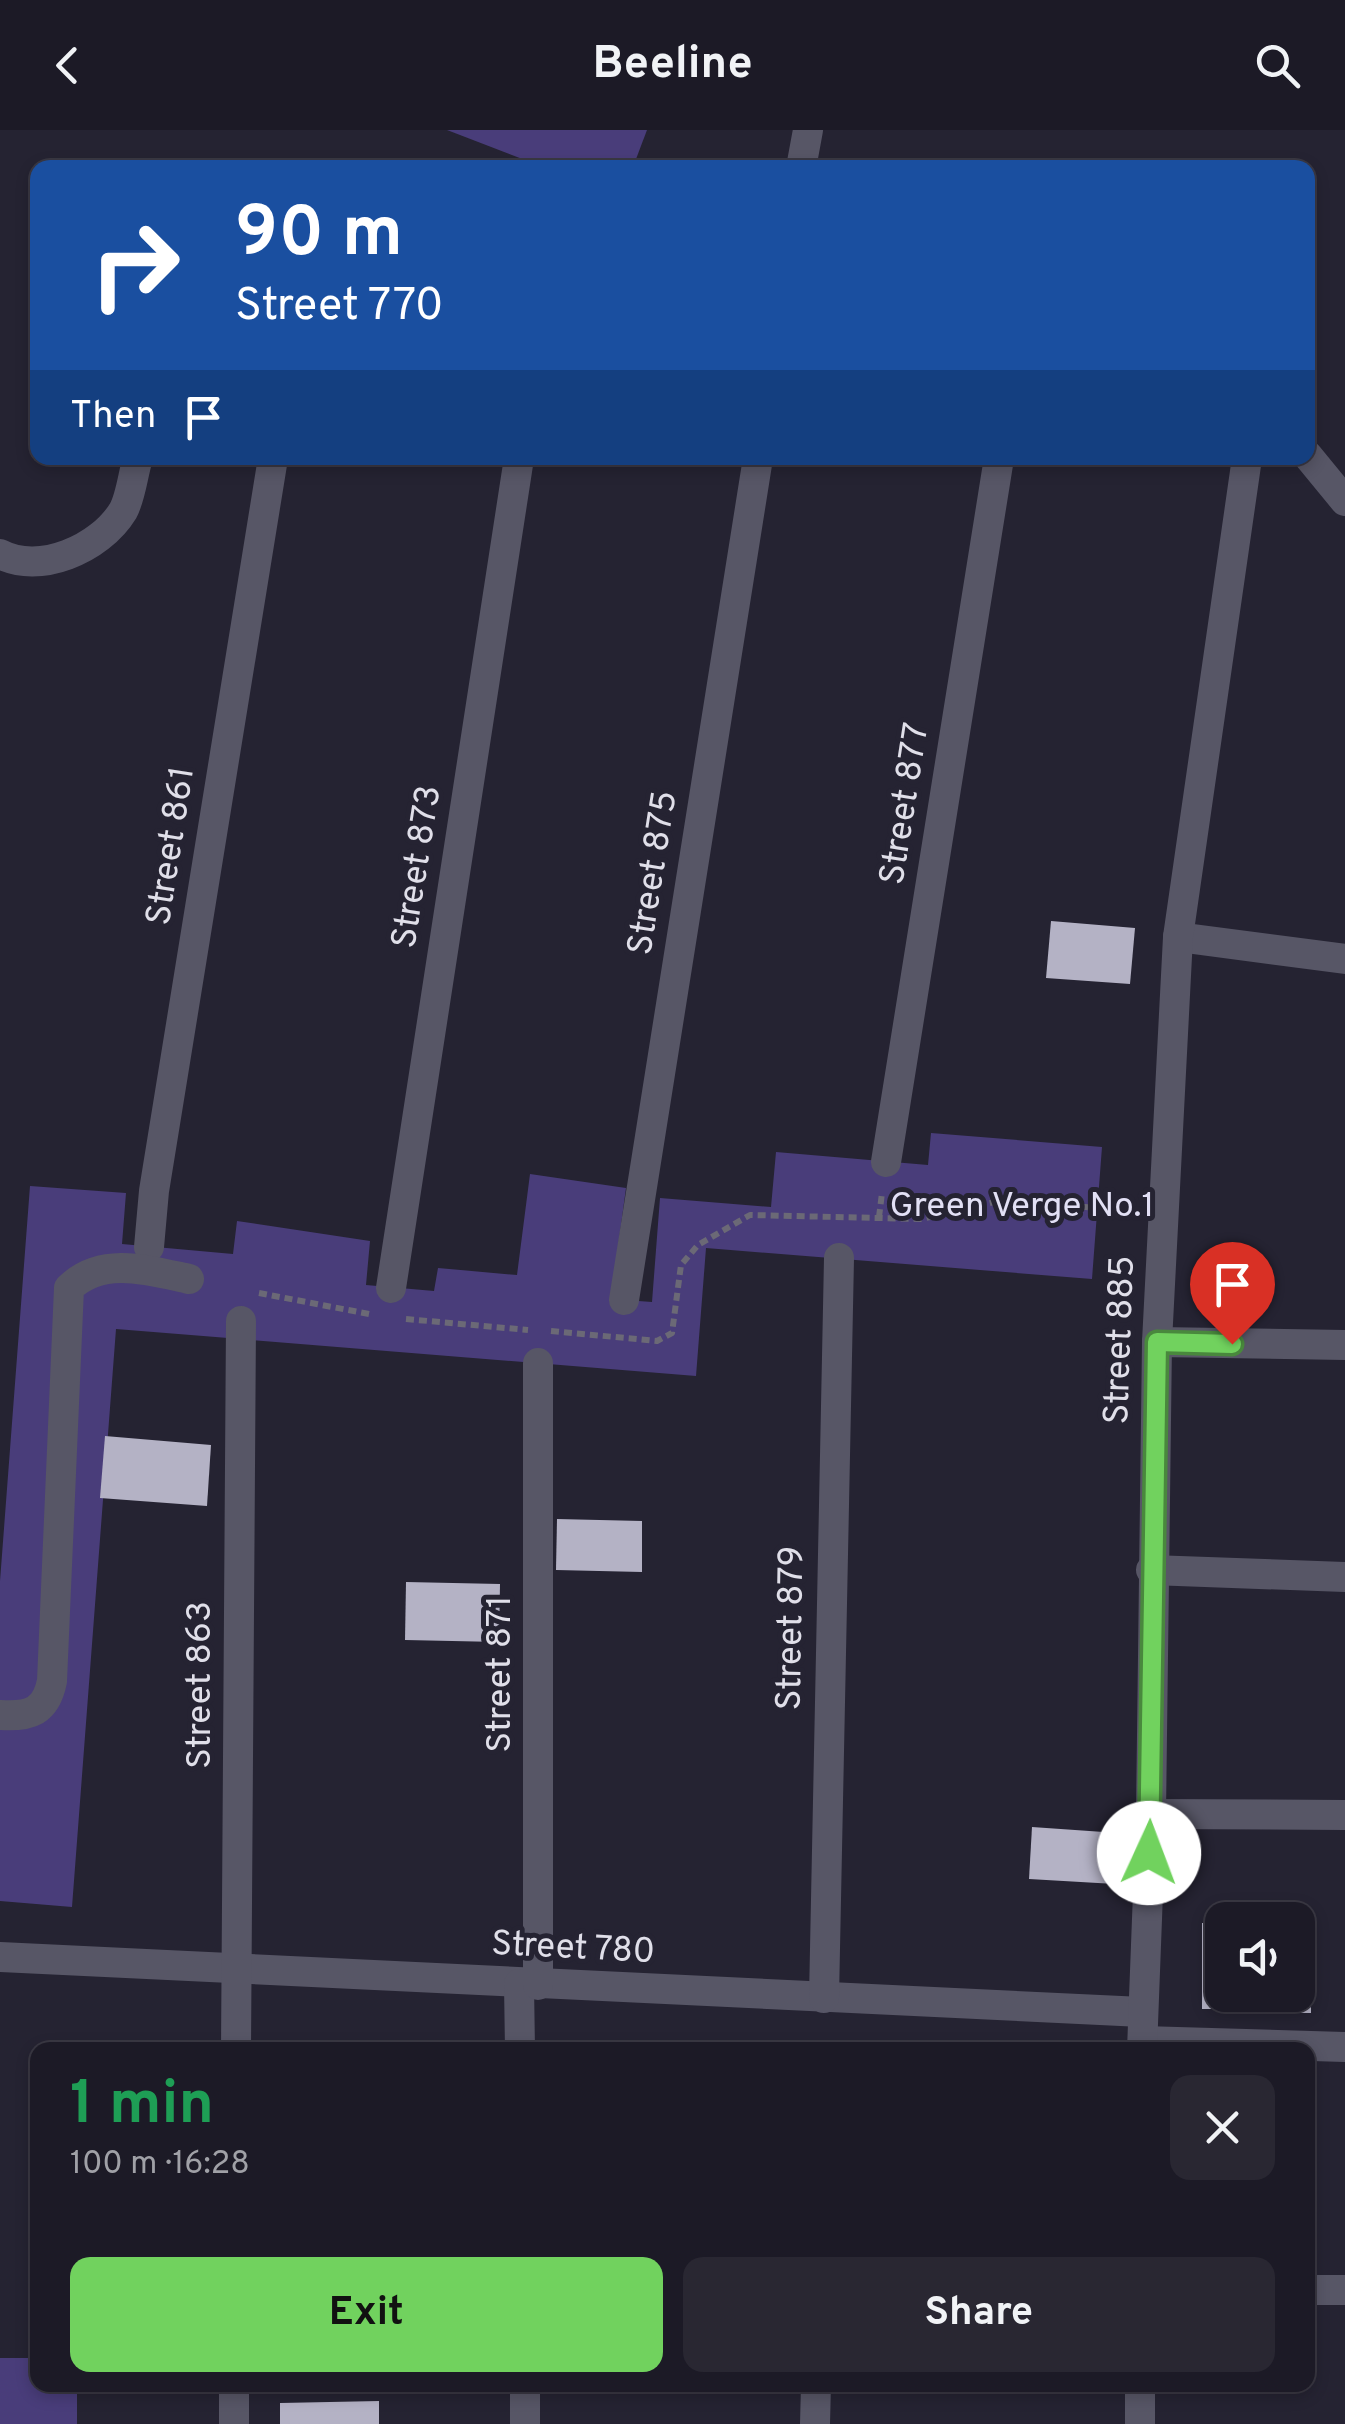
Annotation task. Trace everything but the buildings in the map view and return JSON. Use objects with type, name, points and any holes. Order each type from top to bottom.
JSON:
[{"type":"street","points":[[802,160],[808,130]]},
{"type":"street","points":[[1315,464],[1345,500]]},
{"type":"street","points":[[0,554],[16,562],[80,552],[122,511],[136,465]]},
{"type":"street","name":"Street 861","points":[[150,1247],[157,1172],[272,465]]},
{"type":"street","name":"Street 873","points":[[391,1288],[519,465]]},
{"type":"street","name":"Street 875","points":[[624,1300],[757,465]]},
{"type":"street","name":"Street 877","points":[[886,1162],[998,465]]},
{"type":"street","name":"Street 885","points":[[1142,2034],[1151,1814],[1151,1570],[1157,1342],[1178,937],[1247,465]]},
{"type":"street","points":[[1178,937],[1345,958]]},
{"type":"street","name":"Street 879","points":[[824,1998],[839,1258]]},
{"type":"street","points":[[0,1716],[36,1712],[48,1702],[52,1681],[69,1288],[84,1274],[108,1268],[147,1270],[188,1280]]},
{"type":"street","name":"Street 863","points":[[236,2042],[241,1321]]},
{"type":"street","points":[[1157,1342],[1345,1345]]},
{"type":"street","name":"Street 871","points":[[521,2042],[528,1985],[538,1363]]},
{"type":"street","points":[[1151,1570],[1345,1576]]},
{"type":"street","points":[[1151,1814],[1345,1815]]},
{"type":"street","name":"Street 780","points":[[0,1957],[824,1998],[1142,2034],[1258,2042]]},
{"type":"street","name":"Street 780","points":[[1315,2046],[1345,2048]]},
{"type":"street","points":[[1315,2290],[1345,2290]]},
{"type":"street","points":[[234,2392],[234,2424]]},
{"type":"street","points":[[524,2392],[525,2424]]},
{"type":"street","points":[[815,2424],[816,2392]]},
{"type":"street","points":[[1140,2392],[1140,2424]]},
{"type":"path","points":[[244,1290],[441,1324],[598,1332],[657,1341],[672,1334],[682,1265],[698,1245],[750,1215],[922,1219],[1002,1200],[1164,1214]]},
{"type":"green space","points":[[447,130],[647,130],[636,160],[525,160]]},
{"type":"green space","name":"Green Verge No.1","points":[[931,1133],[1102,1147],[1092,1279],[706,1248],[696,1376],[116,1329],[72,1907],[0,1901],[0,1581],[30,1186],[126,1193],[122,1244],[233,1254],[237,1221],[370,1241],[366,1285],[434,1291],[438,1268],[517,1275],[530,1174],[626,1188],[611,1299],[652,1302],[660,1198],[771,1207],[776,1152],[928,1165]]},
{"type":"green space","points":[[0,2358],[30,2358],[30,2392],[77,2392],[77,2424],[0,2424]]},
{"type":"route","points":[[1149,1853],[1157,1342],[1232,1344]]}]
